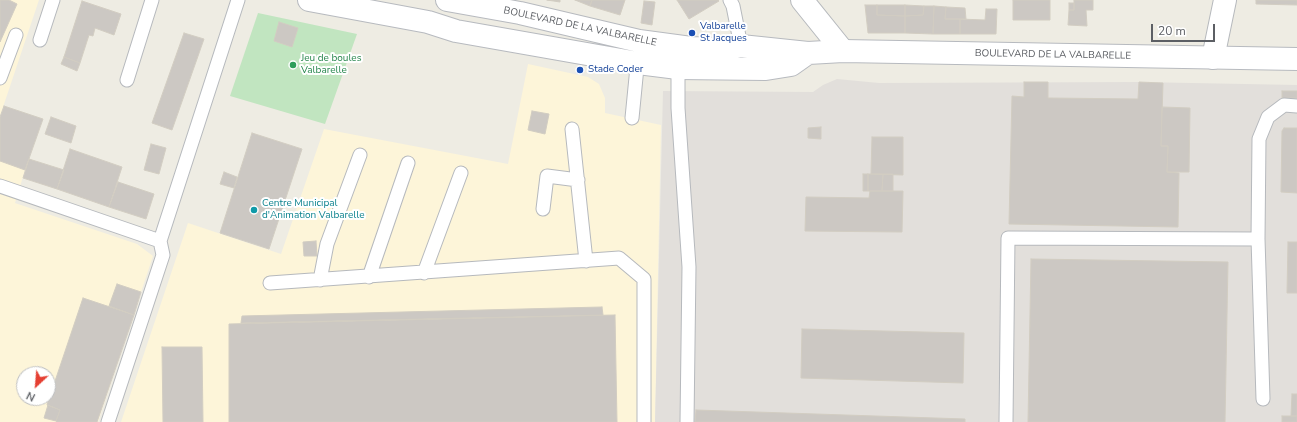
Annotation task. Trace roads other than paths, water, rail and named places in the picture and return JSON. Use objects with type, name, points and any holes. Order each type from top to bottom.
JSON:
[{"type":"street","points":[[309,0],[428,22],[456,32],[638,63],[678,68],[766,69],[791,65],[812,52],[802,0],[843,51]]},
{"type":"street","name":"BOULEVARD DE LA VALBARELLE","points":[[447,0],[520,13],[639,41],[691,48],[725,49],[741,46],[812,52],[843,51],[1297,59]]},
{"type":"street","points":[[1213,58],[1225,0]]},
{"type":"lane","points":[[40,40],[53,0]]},
{"type":"lane","points":[[127,80],[152,0]]},
{"type":"lane","points":[[108,422],[163,255],[160,241],[238,0]]},
{"type":"lane","points":[[730,0],[733,6],[741,46]]},
{"type":"lane","points":[[0,78],[16,34]]},
{"type":"lane","points":[[632,118],[639,41]]},
{"type":"lane","points":[[678,68],[678,108],[690,268],[687,422]]},
{"type":"lane","points":[[1263,399],[1258,239],[1259,139],[1268,117],[1284,105],[1297,106]]},
{"type":"lane","points":[[572,129],[586,261]]},
{"type":"lane","points":[[320,280],[327,244],[360,155]]},
{"type":"lane","points":[[369,277],[408,163]]},
{"type":"lane","points":[[424,273],[461,173]]},
{"type":"lane","points":[[543,209],[546,176],[578,180]]},
{"type":"lane","points":[[0,186],[160,241]]},
{"type":"lane","points":[[1006,422],[1008,238],[1258,239]]},
{"type":"lane","points":[[270,283],[619,258],[644,279],[644,422]]},
{"type":"place","name":"Valbarelle St Jacques","points":[[692,33]]},
{"type":"place","name":"Jeu de boules Valbarelle","points":[[293,65]]},
{"type":"place","name":"Stade Coder","points":[[580,70]]},
{"type":"place","name":"Centre Municipal d'Animation Valbarelle","points":[[254,210]]}]
